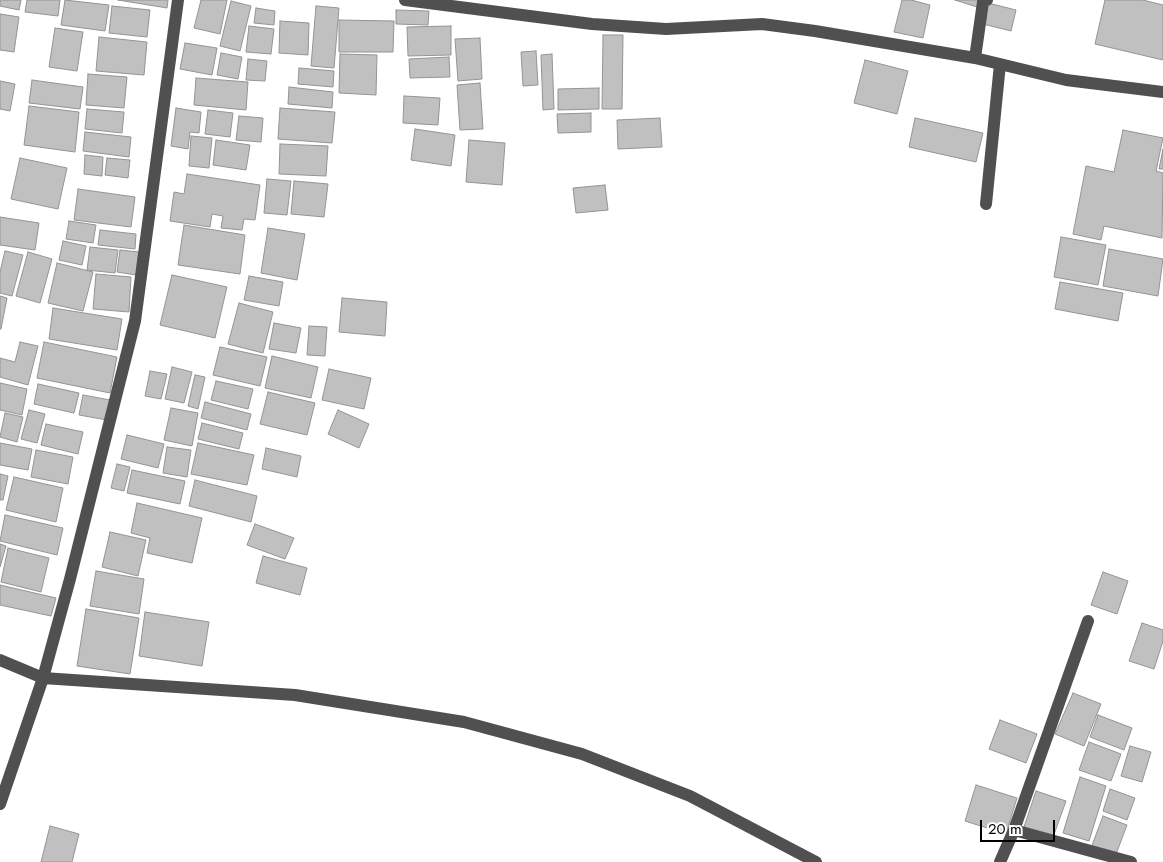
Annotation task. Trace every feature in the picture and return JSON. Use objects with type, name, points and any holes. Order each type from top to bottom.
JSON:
[{"type":"street","points":[[0,804],[43,678],[135,321],[178,0]]},
{"type":"street","points":[[405,0],[610,25],[666,29],[762,24],[975,58],[1066,80],[1163,92]]},
{"type":"street","points":[[975,58],[983,2],[987,0]]},
{"type":"street","points":[[986,204],[1000,64]]},
{"type":"street","points":[[1000,862],[1014,830],[1088,621]]},
{"type":"street","points":[[0,660],[43,678],[295,694],[464,722],[582,754],[690,796],[816,862]]},
{"type":"street","points":[[1014,830],[1131,862]]},
{"type":"building","points":[[0,0],[21,0],[19,10],[0,6]]},
{"type":"building","points":[[27,0],[60,0],[58,16],[25,12]]},
{"type":"building","points":[[65,0],[109,5],[105,31],[61,25]]},
{"type":"building","points":[[118,0],[168,0],[167,8]]},
{"type":"building","points":[[201,0],[227,0],[220,34],[194,28]]},
{"type":"building","points":[[902,0],[911,0],[930,5],[923,38],[894,32]]},
{"type":"building","points":[[955,0],[979,0],[977,7]]},
{"type":"building","points":[[1105,0],[1143,0],[1163,5],[1163,60],[1095,44]]},
{"type":"building","points":[[231,1],[251,6],[240,51],[220,46]]},
{"type":"building","points":[[988,3],[1016,10],[1011,31],[983,24]]},
{"type":"building","points":[[112,6],[150,10],[147,37],[109,33]]},
{"type":"building","points":[[316,6],[339,8],[334,68],[311,66]]},
{"type":"building","points":[[256,8],[275,11],[274,25],[254,23]]},
{"type":"building","points":[[396,10],[429,11],[428,25],[396,24]]},
{"type":"building","points":[[0,14],[19,17],[14,52],[0,50]]},
{"type":"building","points":[[339,20],[394,21],[393,52],[339,52]]},
{"type":"building","points":[[280,21],[309,23],[308,55],[279,53]]},
{"type":"building","points":[[249,26],[274,29],[271,54],[246,52]]},
{"type":"building","points":[[451,26],[451,55],[408,56],[407,27]]},
{"type":"building","points":[[55,28],[83,32],[77,71],[49,67]]},
{"type":"building","points":[[603,35],[623,35],[622,109],[602,109]]},
{"type":"building","points":[[99,37],[147,42],[144,75],[96,71]]},
{"type":"building","points":[[480,38],[482,79],[458,81],[455,39]]},
{"type":"building","points":[[185,43],[217,48],[212,75],[180,69]]},
{"type":"building","points":[[536,51],[538,85],[523,86],[521,52]]},
{"type":"building","points":[[221,53],[242,57],[238,79],[217,75]]},
{"type":"building","points":[[340,54],[377,55],[376,95],[339,93]]},
{"type":"building","points":[[552,54],[554,109],[543,110],[541,55]]},
{"type":"building","points":[[449,57],[450,77],[410,78],[409,59]]},
{"type":"building","points":[[248,59],[267,61],[265,81],[246,80]]},
{"type":"building","points":[[865,60],[908,71],[897,114],[854,103]]},
{"type":"building","points":[[299,68],[334,71],[333,87],[298,84]]},
{"type":"building","points":[[88,74],[127,77],[124,108],[86,105]]},
{"type":"building","points":[[196,78],[248,82],[246,110],[194,105]]},
{"type":"building","points":[[32,80],[83,87],[80,109],[29,103]]},
{"type":"building","points":[[0,81],[15,84],[10,111],[0,109]]},
{"type":"building","points":[[480,83],[483,129],[460,130],[457,85]]},
{"type":"building","points":[[289,87],[333,92],[332,108],[288,104]]},
{"type":"building","points":[[599,88],[599,109],[558,110],[558,89]]},
{"type":"building","points":[[404,96],[440,98],[438,125],[403,123]]},
{"type":"building","points":[[29,106],[79,112],[75,152],[24,145]]},
{"type":"building","points":[[176,108],[201,112],[199,133],[190,132],[188,149],[171,146]]},
{"type":"building","points":[[280,108],[335,112],[332,143],[278,139]]},
{"type":"building","points":[[87,109],[124,112],[122,133],[85,129]]},
{"type":"building","points":[[208,110],[233,113],[230,137],[205,134]]},
{"type":"building","points":[[591,113],[591,132],[558,133],[557,114]]},
{"type":"building","points":[[239,116],[263,118],[261,142],[236,140]]},
{"type":"building","points":[[660,118],[662,147],[618,149],[617,120]]},
{"type":"building","points":[[915,118],[983,133],[976,162],[909,147]]},
{"type":"building","points":[[415,129],[455,135],[451,166],[411,160]]},
{"type":"building","points":[[1123,130],[1163,138],[1156,171],[1163,173],[1162,238],[1104,226],[1101,240],[1073,234],[1086,166],[1114,172]]},
{"type":"building","points":[[85,132],[131,137],[129,157],[83,151]]},
{"type":"building","points":[[191,136],[212,138],[209,168],[189,166]]},
{"type":"building","points":[[216,140],[250,145],[246,170],[213,165]]},
{"type":"building","points":[[469,140],[505,143],[502,185],[466,182]]},
{"type":"building","points":[[280,144],[328,146],[326,176],[279,174]]},
{"type":"building","points":[[1163,149],[1163,169],[1159,169]]},
{"type":"building","points":[[85,155],[103,157],[102,176],[84,174]]},
{"type":"building","points":[[20,158],[67,168],[58,209],[11,199]]},
{"type":"building","points":[[107,158],[130,160],[128,178],[105,175]]},
{"type":"building","points":[[187,174],[260,185],[255,220],[244,219],[242,230],[221,228],[223,216],[212,214],[210,227],[170,221],[174,192],[184,194]]},
{"type":"building","points":[[267,179],[291,181],[287,215],[264,213]]},
{"type":"building","points":[[294,181],[328,184],[324,217],[291,214]]},
{"type":"building","points":[[605,185],[608,210],[576,213],[573,188]]},
{"type":"building","points":[[78,189],[135,197],[131,227],[74,220]]},
{"type":"building","points":[[0,217],[39,223],[35,250],[0,245]]},
{"type":"building","points":[[69,221],[96,225],[93,243],[66,239]]},
{"type":"building","points":[[184,225],[245,235],[240,274],[178,265]]},
{"type":"building","points":[[268,228],[305,234],[297,280],[261,273]]},
{"type":"building","points":[[100,230],[136,234],[135,249],[98,245]]},
{"type":"building","points":[[1061,237],[1106,245],[1098,285],[1054,277]]},
{"type":"building","points":[[63,241],[86,246],[82,265],[59,260]]},
{"type":"building","points":[[90,247],[118,250],[115,273],[87,270]]},
{"type":"building","points":[[1109,249],[1163,259],[1158,296],[1103,286]]},
{"type":"building","points":[[120,250],[139,252],[136,275],[117,272]]},
{"type":"building","points":[[5,251],[23,255],[12,296],[0,293],[0,272]]},
{"type":"building","points":[[28,252],[52,259],[40,303],[16,296]]},
{"type":"building","points":[[57,263],[93,272],[83,311],[48,303]]},
{"type":"building","points":[[96,274],[131,277],[129,312],[93,309]]},
{"type":"building","points":[[172,275],[227,287],[215,338],[160,325]]},
{"type":"building","points":[[249,276],[283,282],[279,306],[244,300]]},
{"type":"building","points":[[1060,282],[1123,293],[1118,321],[1055,309]]},
{"type":"building","points":[[0,296],[7,298],[1,329],[0,329]]},
{"type":"building","points":[[342,298],[387,302],[385,336],[339,332]]},
{"type":"building","points":[[239,303],[273,312],[263,353],[228,344]]},
{"type":"building","points":[[53,308],[122,319],[117,350],[49,339]]},
{"type":"building","points":[[274,323],[301,328],[296,353],[269,349]]},
{"type":"building","points":[[309,326],[327,327],[325,356],[307,355]]},
{"type":"building","points":[[20,342],[38,346],[28,385],[0,377],[0,358],[15,362]]},
{"type":"building","points":[[44,342],[117,357],[110,393],[37,378]]},
{"type":"building","points":[[220,347],[267,357],[260,386],[213,375]]},
{"type":"building","points":[[272,356],[318,367],[311,398],[265,388]]},
{"type":"building","points":[[172,367],[192,372],[184,403],[165,399]]},
{"type":"building","points":[[329,369],[371,378],[364,409],[322,400]]},
{"type":"building","points":[[150,371],[167,374],[161,399],[145,396]]},
{"type":"building","points":[[195,375],[205,377],[198,409],[188,406]]},
{"type":"building","points":[[216,381],[253,389],[248,409],[211,400]]},
{"type":"building","points":[[0,383],[27,389],[22,415],[0,410]]},
{"type":"building","points":[[38,384],[79,393],[74,413],[34,404]]},
{"type":"building","points":[[268,392],[315,403],[307,435],[260,424]]},
{"type":"building","points":[[83,395],[110,400],[107,420],[79,415]]},
{"type":"building","points":[[205,402],[251,414],[247,430],[201,418]]},
{"type":"building","points":[[171,408],[198,413],[192,446],[164,440]]},
{"type":"building","points":[[29,410],[45,414],[37,443],[21,439]]},
{"type":"building","points":[[338,410],[369,424],[359,448],[328,434]]},
{"type":"building","points":[[5,413],[23,417],[17,442],[0,437]]},
{"type":"building","points":[[202,423],[243,433],[239,449],[198,439]]},
{"type":"building","points":[[46,424],[83,432],[78,454],[41,445]]},
{"type":"building","points":[[127,435],[164,444],[158,468],[121,459]]},
{"type":"building","points":[[0,443],[32,449],[28,470],[0,465]]},
{"type":"building","points":[[198,443],[254,455],[247,485],[191,474]]},
{"type":"building","points":[[167,447],[191,450],[187,477],[163,473]]},
{"type":"building","points":[[266,448],[301,456],[297,477],[262,469]]},
{"type":"building","points":[[36,450],[73,457],[68,484],[31,477]]},
{"type":"building","points":[[117,464],[130,467],[124,491],[111,488]]},
{"type":"building","points":[[132,470],[185,481],[180,504],[127,493]]},
{"type":"building","points":[[0,474],[8,476],[3,500],[0,500]]},
{"type":"building","points":[[14,477],[63,488],[56,522],[6,510]]},
{"type":"building","points":[[195,480],[257,496],[251,522],[189,506]]},
{"type":"building","points":[[137,503],[202,518],[192,563],[147,553],[150,538],[131,533]]},
{"type":"building","points":[[5,515],[63,528],[57,555],[0,541]]},
{"type":"building","points":[[255,524],[294,538],[285,559],[247,545]]},
{"type":"building","points":[[110,532],[146,540],[138,576],[102,567]]},
{"type":"building","points":[[0,544],[6,546],[0,567]]},
{"type":"building","points":[[8,548],[49,558],[41,592],[1,582]]},
{"type":"building","points":[[263,556],[307,568],[300,595],[256,583]]},
{"type":"building","points":[[96,571],[144,579],[139,614],[90,606]]},
{"type":"building","points":[[1103,572],[1128,581],[1117,614],[1091,605]]},
{"type":"building","points":[[0,585],[56,598],[51,616],[0,605]]},
{"type":"building","points":[[86,609],[139,618],[130,674],[77,666]]},
{"type":"building","points":[[145,612],[209,622],[202,666],[139,656]]},
{"type":"building","points":[[1142,623],[1163,630],[1163,641],[1154,669],[1129,661]]},
{"type":"building","points":[[1073,693],[1101,704],[1084,746],[1055,734]]},
{"type":"building","points":[[1098,715],[1132,728],[1124,750],[1090,737]]},
{"type":"building","points":[[1000,720],[1037,734],[1026,763],[989,749]]},
{"type":"building","points":[[1089,742],[1121,754],[1111,781],[1079,770]]},
{"type":"building","points":[[1130,746],[1151,752],[1142,782],[1121,776]]},
{"type":"building","points":[[1080,777],[1106,786],[1089,841],[1063,833]]},
{"type":"building","points":[[976,785],[1017,798],[1006,834],[965,821]]},
{"type":"building","points":[[1110,789],[1135,798],[1127,820],[1103,811]]},
{"type":"building","points":[[1036,791],[1066,801],[1052,840],[1023,830]]},
{"type":"building","points":[[1103,816],[1127,825],[1115,857],[1091,848]]},
{"type":"building","points":[[50,826],[79,834],[72,862],[41,862]]}]
